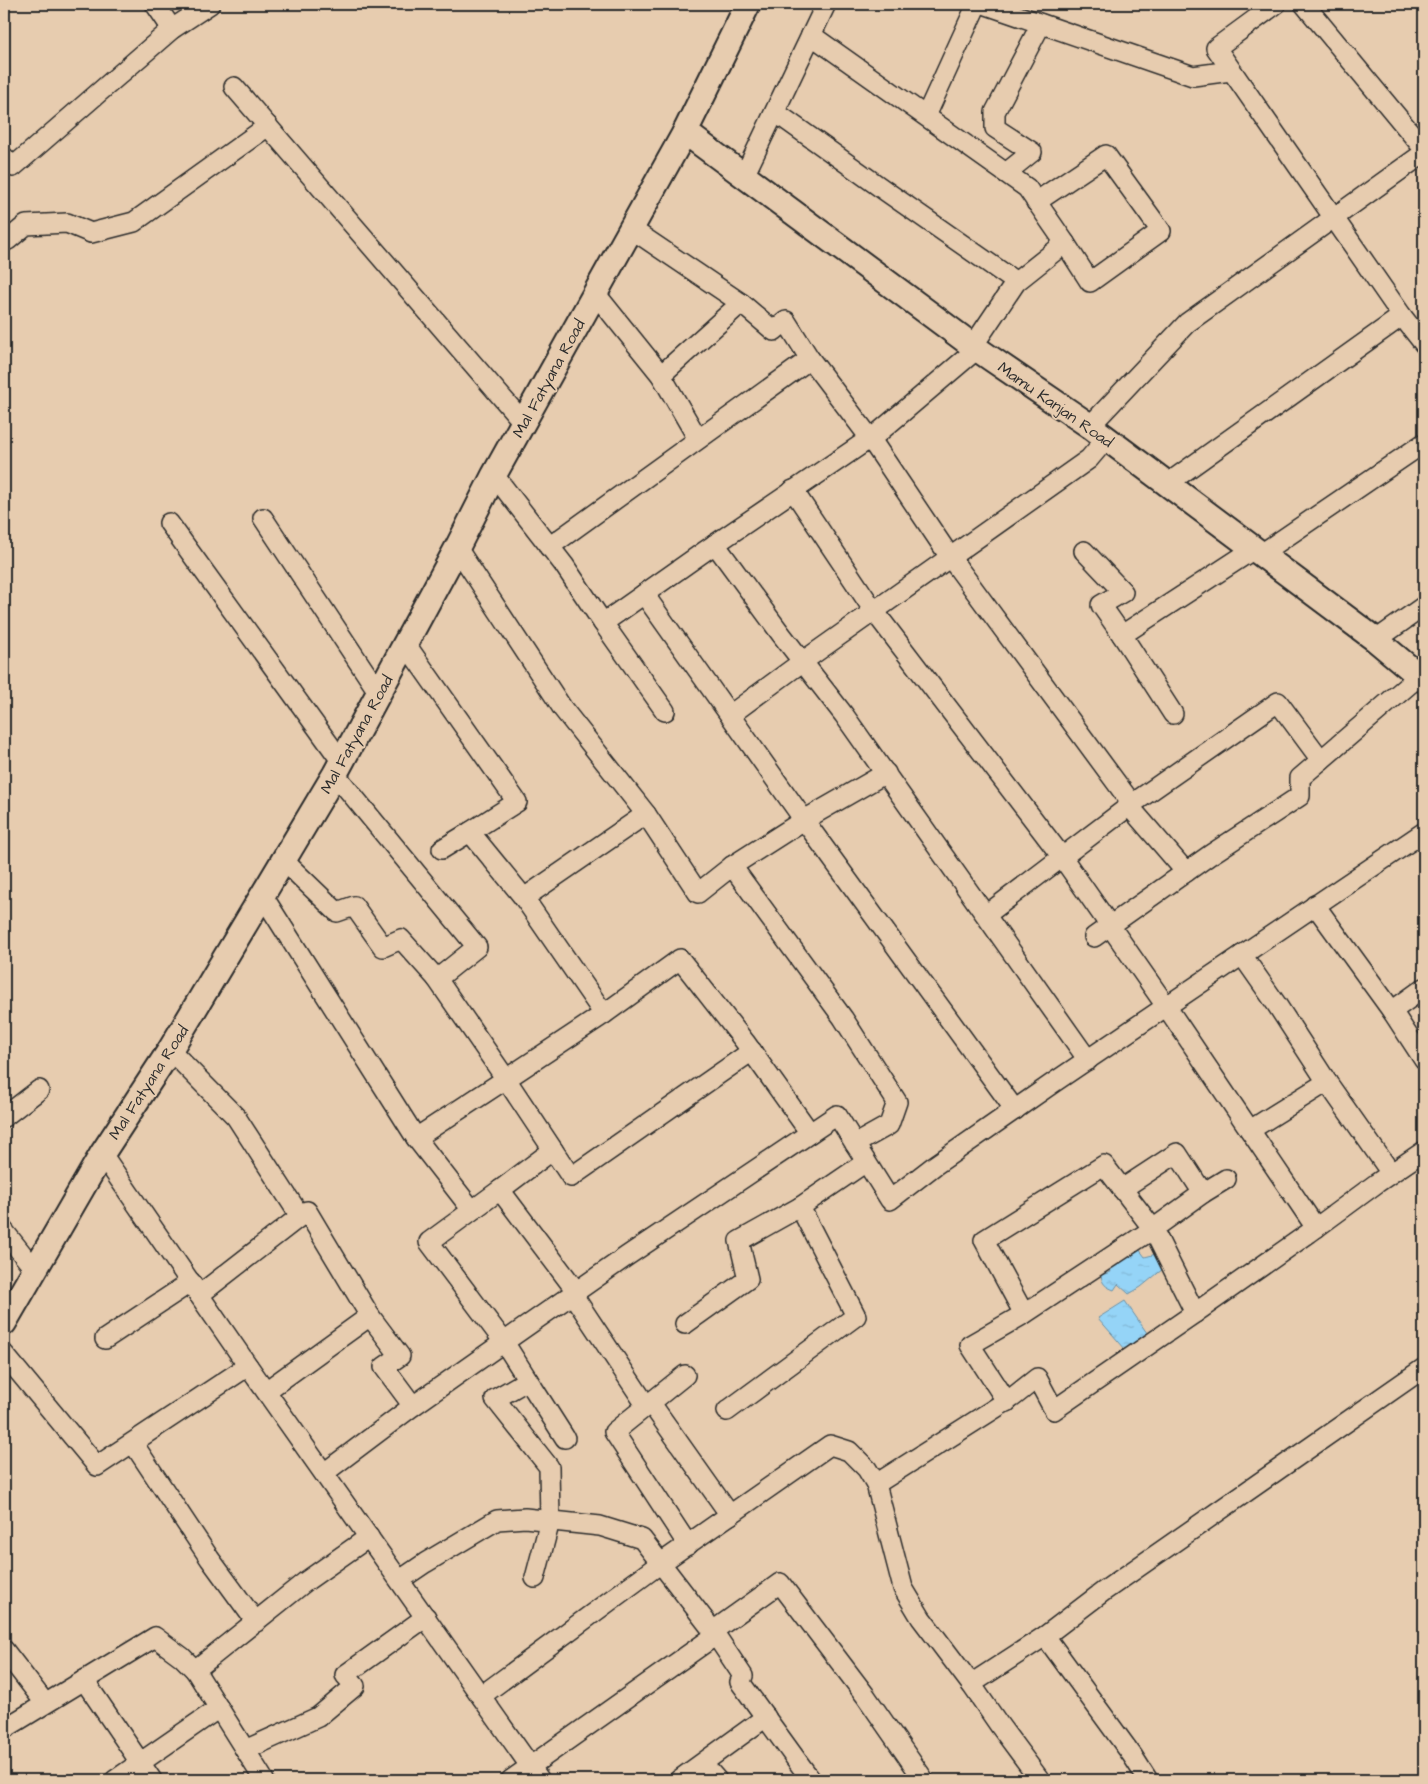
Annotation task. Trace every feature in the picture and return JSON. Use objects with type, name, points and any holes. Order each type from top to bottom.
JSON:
[{"type":"main road","name":"Mal Fatyana Road","points":[[4,1323],[102,1154],[170,1050],[339,768],[494,475],[685,132],[748,4]]},
{"type":"main road","name":"Mamu Kanjan Road","points":[[685,132],[975,347],[1098,432],[1376,640],[1422,678]]},
{"type":"street","points":[[155,4],[172,29]]},
{"type":"street","points":[[4,157],[13,167],[172,29],[210,4]]},
{"type":"street","points":[[744,176],[826,4]]},
{"type":"street","points":[[926,116],[977,4]]},
{"type":"street","points":[[984,4],[1193,76],[1231,71]]},
{"type":"street","points":[[1276,4],[1216,48],[1334,217],[1412,320],[1424,344]]},
{"type":"street","points":[[730,715],[1089,459],[1098,432],[1187,323],[1424,151],[1304,4]]},
{"type":"street","points":[[1006,173],[1032,152],[995,128],[995,112],[1041,24]]},
{"type":"street","points":[[811,35],[1027,188],[1036,202],[1065,243],[1090,282],[1161,231],[1106,155],[1036,202]]},
{"type":"street","points":[[234,87],[523,422]]},
{"type":"street","points":[[775,112],[1016,282]]},
{"type":"street","points":[[4,242],[26,225],[67,223],[91,233],[134,222],[268,126]]},
{"type":"street","points":[[630,228],[741,303],[774,331],[786,321],[810,359],[870,438],[950,558],[1130,805],[1186,872]]},
{"type":"street","points":[[603,624],[715,544],[870,438],[975,347],[1016,282],[1065,243]]},
{"type":"street","points":[[595,293],[661,375],[698,439]]},
{"type":"street","points":[[661,375],[741,303]]},
{"type":"street","points":[[1167,484],[1412,320]]},
{"type":"street","points":[[549,547],[810,359]]},
{"type":"street","points":[[1122,635],[1257,551],[1424,443]]},
{"type":"street","points":[[494,475],[549,547],[665,711]]},
{"type":"street","points":[[793,490],[874,611],[1062,857],[1166,1006],[1316,1228]]},
{"type":"street","points":[[264,518],[379,693]]},
{"type":"street","points":[[169,523],[339,768],[477,947],[437,979]]},
{"type":"street","points":[[715,544],[886,773],[1088,1060]]},
{"type":"street","points":[[457,548],[563,709],[646,814],[698,892],[732,866],[804,820],[886,773]]},
{"type":"street","points":[[1084,551],[1123,592],[1101,605],[1173,714]]},
{"type":"street","points":[[644,594],[804,820],[1015,1110]]},
{"type":"street","points":[[1376,640],[1424,606]]},
{"type":"street","points":[[405,643],[517,802],[442,848]]},
{"type":"street","points":[[1094,937],[1186,872],[1300,796],[1300,778],[1422,678]]},
{"type":"street","points":[[986,915],[1130,805],[1278,702],[1321,760]]},
{"type":"street","points":[[524,898],[646,814]]},
{"type":"street","points":[[470,832],[524,898],[604,1014]]},
{"type":"street","points":[[324,1473],[413,1406],[504,1342],[837,1115],[890,1200],[934,1166],[1015,1110],[1424,832]]},
{"type":"street","points":[[284,862],[337,912],[354,906],[383,947],[401,939],[437,979],[571,1177],[752,1051]]},
{"type":"street","points":[[732,866],[844,1018],[897,1102],[889,1125],[855,1144]]},
{"type":"street","points":[[263,896],[416,1138],[472,1210]]},
{"type":"street","points":[[1315,905],[1392,1011],[1424,1060]]},
{"type":"street","points":[[1242,955],[1278,1005],[1327,1082],[1391,1173]]},
{"type":"street","points":[[416,1138],[604,1014],[680,958],[752,1051],[810,1133]]},
{"type":"street","points":[[1392,1011],[1424,988]]},
{"type":"street","points":[[170,1050],[236,1117],[300,1216]]},
{"type":"street","points":[[1250,1130],[1327,1082]]},
{"type":"street","points":[[4,1117],[39,1090]]},
{"type":"street","points":[[553,1150],[429,1242],[504,1342],[565,1438]]},
{"type":"street","points":[[876,1484],[1007,1402],[1037,1378],[1054,1410],[1424,1151]]},
{"type":"street","points":[[1122,1189],[1177,1153],[1203,1193]]},
{"type":"street","points":[[102,1154],[248,1366],[535,1773]]},
{"type":"street","points":[[685,1324],[748,1279],[740,1241],[800,1207],[866,1162]]},
{"type":"street","points":[[1024,1314],[984,1240],[1104,1165],[1153,1229],[1195,1313]]},
{"type":"street","points":[[1007,1402],[970,1345],[1024,1314],[1226,1179]]},
{"type":"street","points":[[500,1190],[575,1294],[648,1404],[730,1515]]},
{"type":"street","points":[[727,1411],[856,1316],[800,1207]]},
{"type":"street","points":[[105,1339],[195,1289],[307,1211],[370,1316],[400,1356],[384,1367],[413,1406]]},
{"type":"street","points":[[4,1232],[35,1270]]},
{"type":"street","points":[[266,1391],[370,1316]]},
{"type":"street","points":[[4,1354],[98,1466],[248,1366]]},
{"type":"street","points":[[971,1684],[1045,1636],[1104,1591],[1424,1368]]},
{"type":"street","points":[[685,1375],[614,1432],[688,1545]]},
{"type":"street","points":[[528,1380],[495,1399],[549,1467],[550,1521],[535,1578]]},
{"type":"street","points":[[132,1443],[210,1559],[256,1622]]},
{"type":"street","points":[[481,1696],[661,1563],[830,1445],[849,1451],[866,1469],[876,1484],[903,1588],[921,1618],[1040,1780]]},
{"type":"street","points":[[400,1580],[497,1520],[525,1518],[600,1526],[642,1539],[715,1633],[743,1676],[740,1682],[811,1780]]},
{"type":"street","points":[[195,1670],[305,1582],[369,1537]]},
{"type":"street","points":[[511,1780],[535,1773],[780,1583],[865,1695],[924,1780]]},
{"type":"street","points":[[245,1750],[318,1718],[355,1686],[345,1675],[426,1617]]},
{"type":"street","points":[[1045,1636],[1132,1754],[1148,1780]]},
{"type":"street","points":[[4,1729],[155,1637],[182,1657],[195,1670],[264,1780]]},
{"type":"street","points":[[4,1650],[45,1703]]},
{"type":"street","points":[[84,1680],[152,1780]]},
{"type":"street","points":[[115,1780],[218,1708]]},
{"type":"street","points":[[679,1780],[766,1717]]},
{"type":"street","points":[[703,1764],[716,1780]]},
{"type":"water","points":[[1139,1249],[1145,1257],[1156,1254],[1163,1269],[1129,1294],[1118,1284],[1114,1290],[1105,1285],[1101,1275],[1111,1272],[1107,1259]]},
{"type":"water","points":[[1125,1301],[1147,1333],[1125,1349],[1098,1318]]}]
